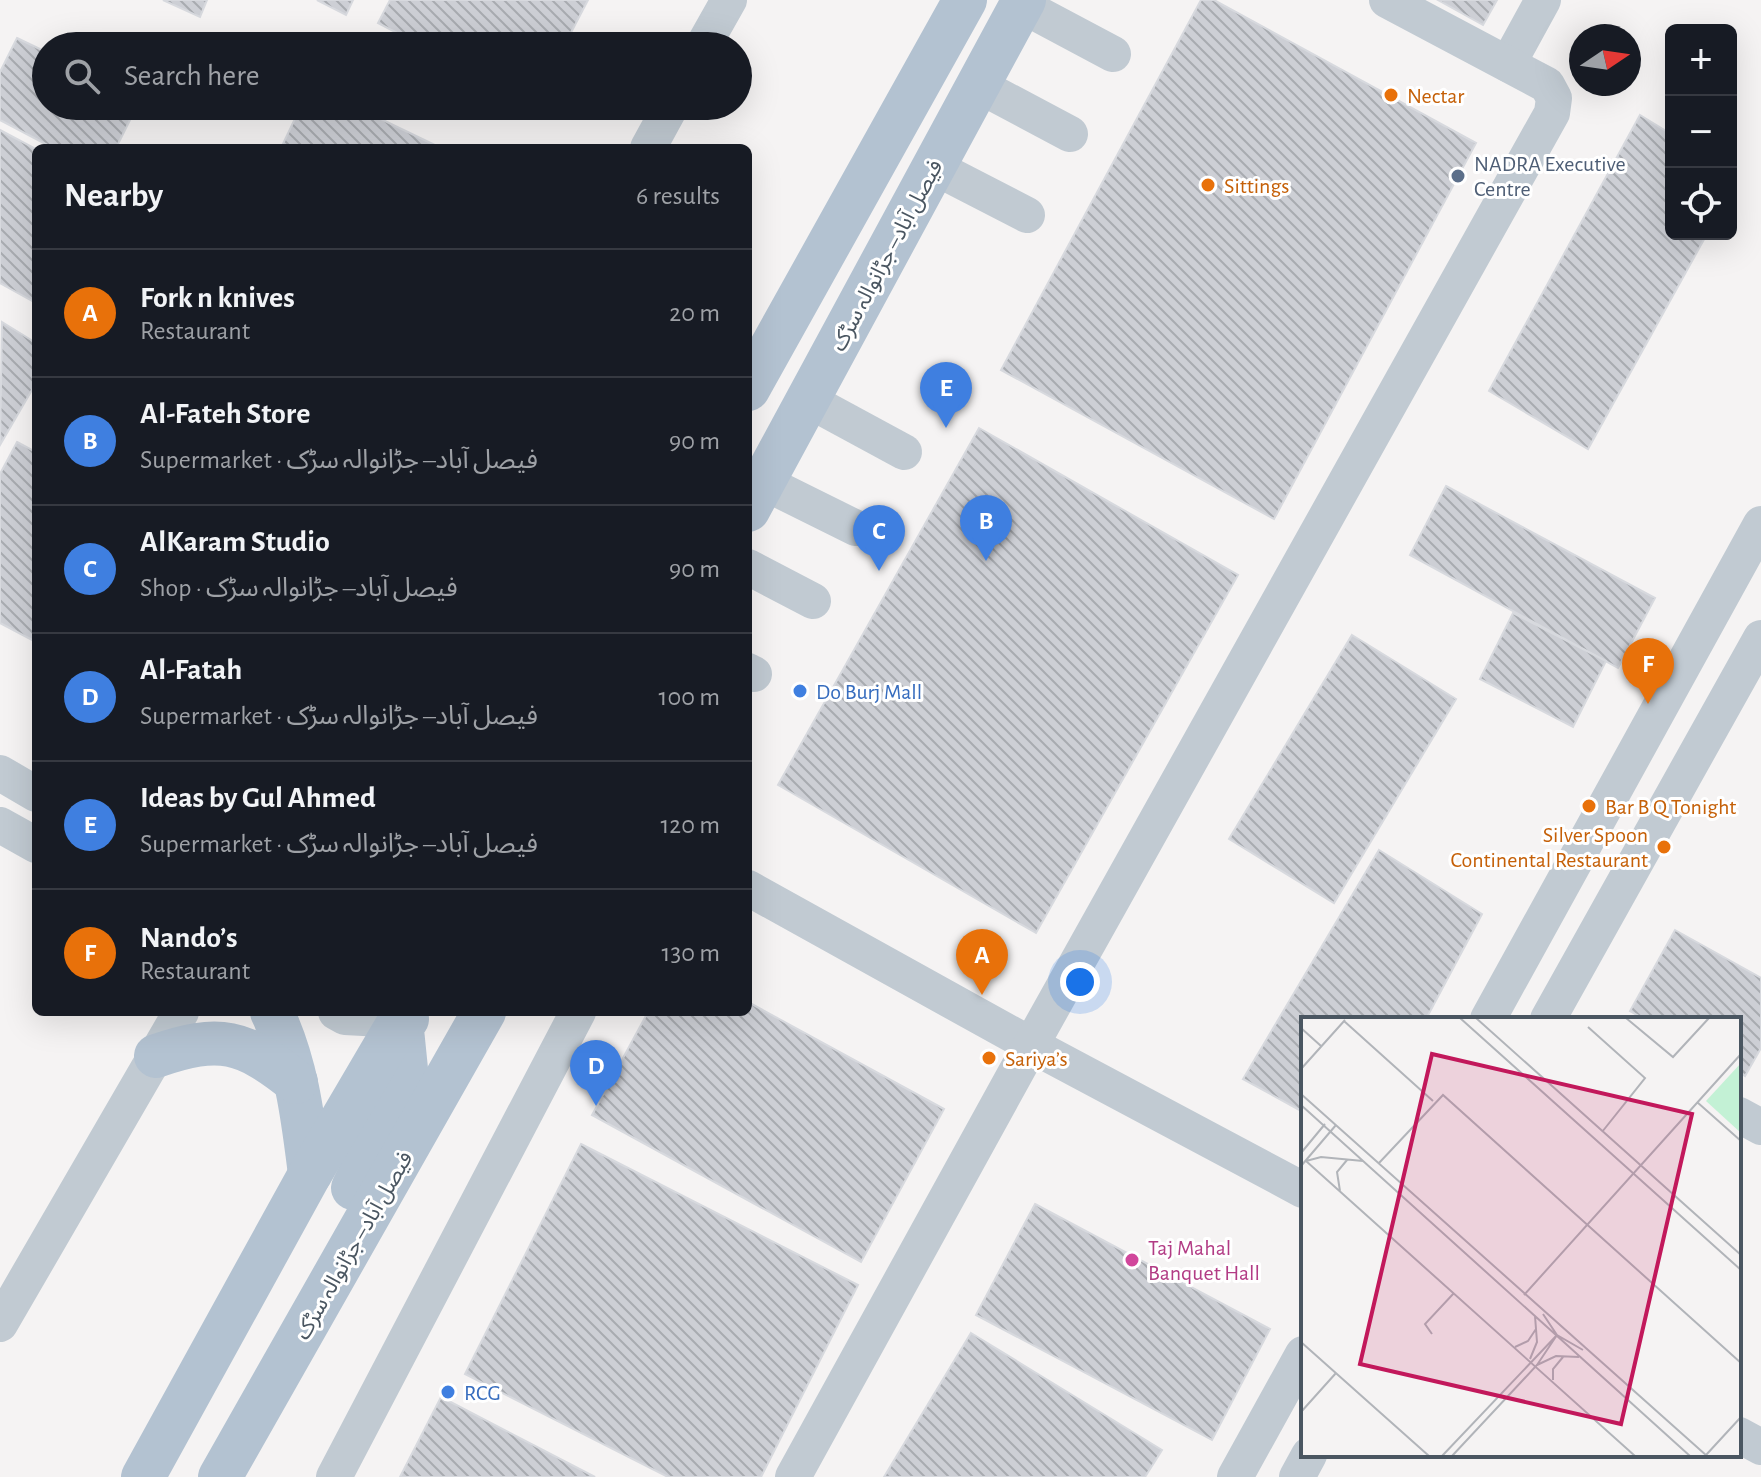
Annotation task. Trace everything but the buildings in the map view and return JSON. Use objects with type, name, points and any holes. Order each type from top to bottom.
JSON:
[{"type":"main road","points":[[752,382],[965,0]]},
{"type":"main road","name":"فیصل آباد– جڑانوالہ سڑک","points":[[755,496],[1022,3]]},
{"type":"main road","points":[[274,1016],[288,1044],[310,1174]]},
{"type":"main road","points":[[143,1477],[310,1174],[407,1016]]},
{"type":"main road","points":[[220,1477],[271,1341],[374,1148],[407,1079],[408,1016]]},
{"type":"main road","name":"فیصل آباد– جڑانوالہ سڑک","points":[[220,1477],[482,1016]]},
{"type":"main road","points":[[156,1056],[184,1046],[212,1042],[239,1046],[273,1064],[296,1082]]},
{"type":"street","points":[[711,32],[729,0]]},
{"type":"street","points":[[793,1477],[1552,113],[1554,98],[1547,85],[1387,0]]},
{"type":"street","points":[[1508,64],[1543,0]]},
{"type":"street","points":[[1022,3],[1113,54]]},
{"type":"street","points":[[978,85],[1070,134]]},
{"type":"street","points":[[650,144],[663,120]]},
{"type":"street","points":[[934,167],[1027,215]]},
{"type":"street","points":[[808,400],[904,452]]},
{"type":"street","points":[[755,496],[856,528]]},
{"type":"street","points":[[1489,1017],[1761,524]]},
{"type":"street","points":[[752,569],[813,601]]},
{"type":"street","points":[[1553,1017],[1761,638]]},
{"type":"street","points":[[0,773],[32,792]]},
{"type":"street","points":[[0,825],[32,843]]},
{"type":"street","points":[[752,890],[1031,1045],[1301,1189]]},
{"type":"street","points":[[0,1324],[179,1016]]},
{"type":"street","points":[[343,1016],[366,1016]]},
{"type":"street","points":[[334,1477],[576,1016]]},
{"type":"street","points":[[1741,1116],[1761,1127]]},
{"type":"street","points":[[1235,1477],[1301,1358]]},
{"type":"street","points":[[1741,1436],[1761,1447]]},
{"type":"street","points":[[1297,1477],[1308,1457]]},
{"type":"place","name":"Nectar","points":[[1391,95]]},
{"type":"place","name":"NADRA Executive Centre","points":[[1458,176]]},
{"type":"place","name":"Sittings","points":[[1208,185]]},
{"type":"place","name":"Ideas by Gul Ahmed","points":[[946,428]]},
{"type":"place","name":"Al-Fateh Store","points":[[986,561]]},
{"type":"place","name":"AlKaram Studio","points":[[879,571]]},
{"type":"place","name":"Do Burj Mall","points":[[800,691]]},
{"type":"place","name":"Nando’s","points":[[1648,704]]},
{"type":"place","name":"Bar B Q Tonight","points":[[1589,806]]},
{"type":"place","name":"Silver Spoon Continental Restaurant","points":[[1664,847]]},
{"type":"place","name":"Fork n knives","points":[[982,995]]},
{"type":"place","name":"Sariya’s","points":[[989,1058]]},
{"type":"place","name":"Al-Fatah","points":[[596,1106]]},
{"type":"place","name":"Taj Mahal Banquet Hall","points":[[1132,1260]]},
{"type":"place","name":"RCG","points":[[448,1392]]}]
